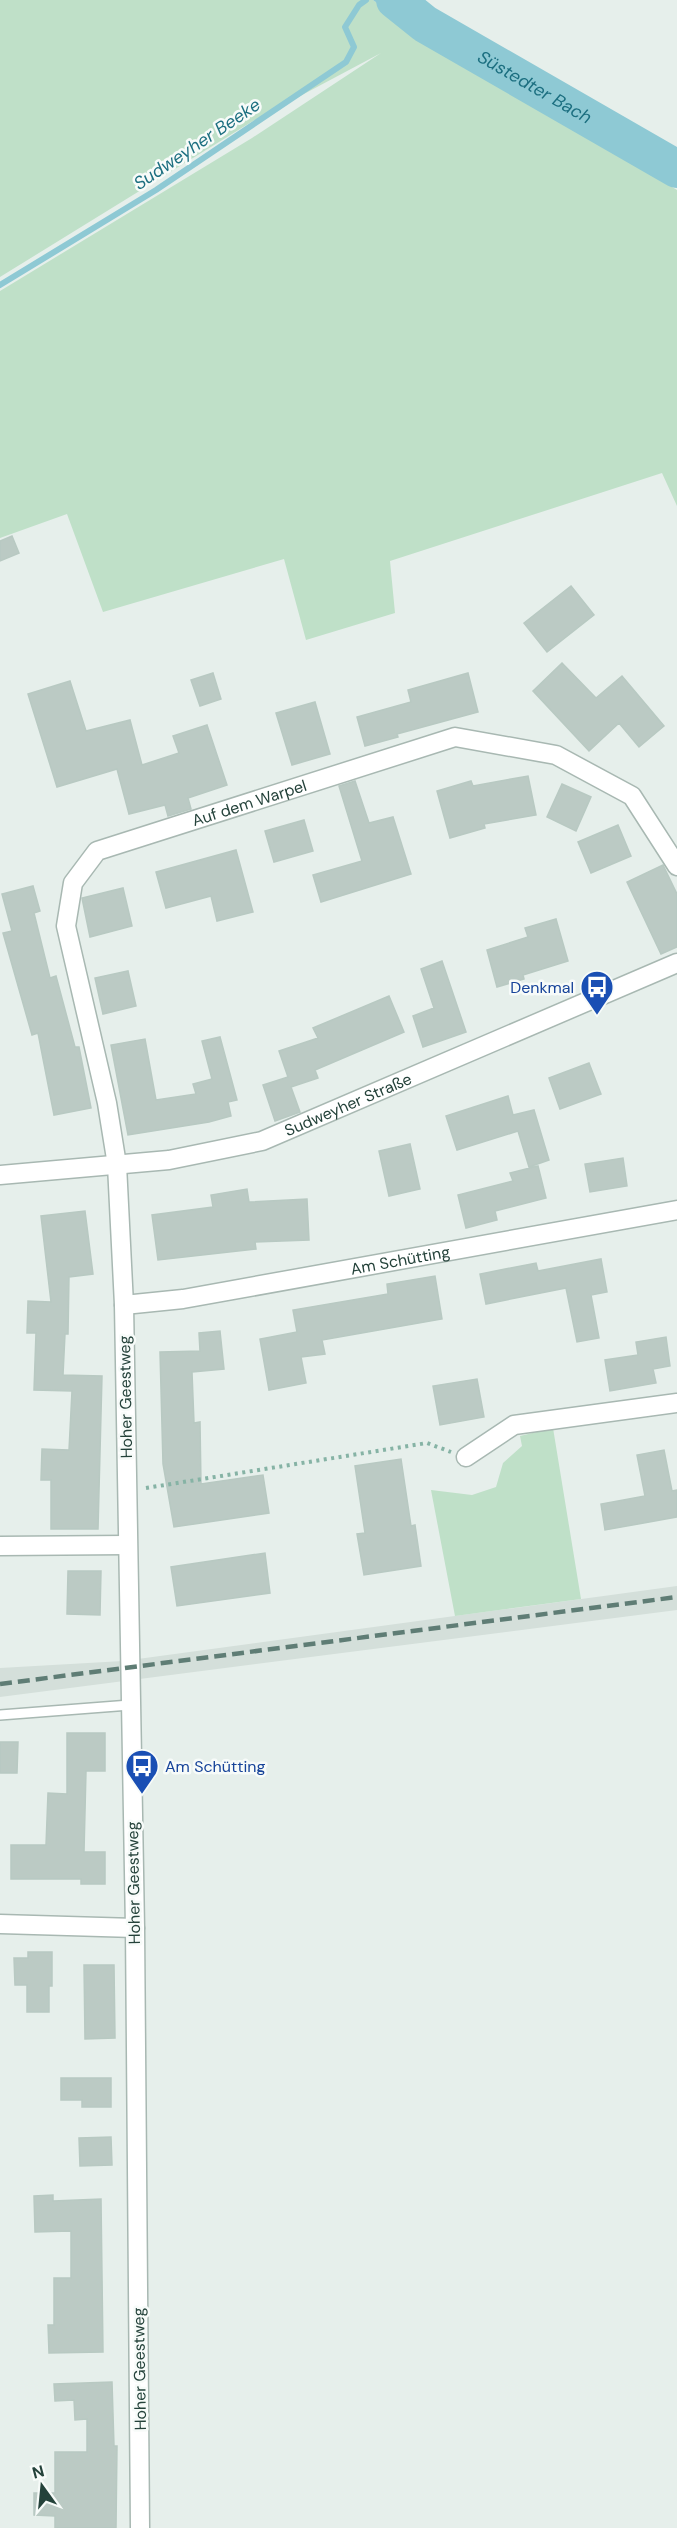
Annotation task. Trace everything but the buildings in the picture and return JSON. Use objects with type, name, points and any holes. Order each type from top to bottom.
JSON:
[{"type":"street","name":"Auf dem Warpel","points":[[117,1166],[107,1103],[66,926],[73,882],[98,851],[454,737],[556,754],[632,796],[677,866]]},
{"type":"street","name":"Sudweyher Straße","points":[[0,1174],[169,1160],[262,1141],[677,963]]},
{"type":"street","name":"Hoher Geestweg","points":[[117,1166],[124,1305],[135,1929],[140,2528]]},
{"type":"street","name":"Am Schütting","points":[[124,1305],[183,1299],[677,1210]]},
{"type":"street","points":[[466,1457],[514,1425],[677,1402]]},
{"type":"street","points":[[0,1546],[127,1545]]},
{"type":"street","points":[[0,1924],[135,1929]]},
{"type":"lane","points":[[0,1715],[130,1705]]},
{"type":"path","points":[[126,1491],[427,1443],[466,1457]]},
{"type":"shaded area","points":[[677,1586],[677,1610],[0,1697],[0,1668],[123,1661]]},
{"type":"green space","points":[[0,0],[373,0],[403,22],[677,190],[677,506],[662,473],[390,561],[395,613],[306,640],[284,559],[103,612],[67,514],[0,538],[0,291],[252,138],[381,53],[253,121],[0,277]]},
{"type":"green space","points":[[553,1428],[581,1599],[455,1616],[431,1490],[472,1495],[496,1487],[503,1463],[522,1446],[520,1436]]},
{"type":"water","points":[[373,0],[415,0],[403,22]]},
{"type":"waterway","name":"Sudweyher Beeke","points":[[0,285],[156,190],[346,62],[354,47],[345,27],[359,5],[366,0]]},
{"type":"waterway","name":"Süstedter Bach","points":[[395,0],[425,24],[677,169]]},
{"type":"railway","points":[[0,1684],[677,1597]]},
{"type":"place","name":"Denkmal","points":[[597,1016]]},
{"type":"place","name":"Am Schütting","points":[[142,1795]]}]
